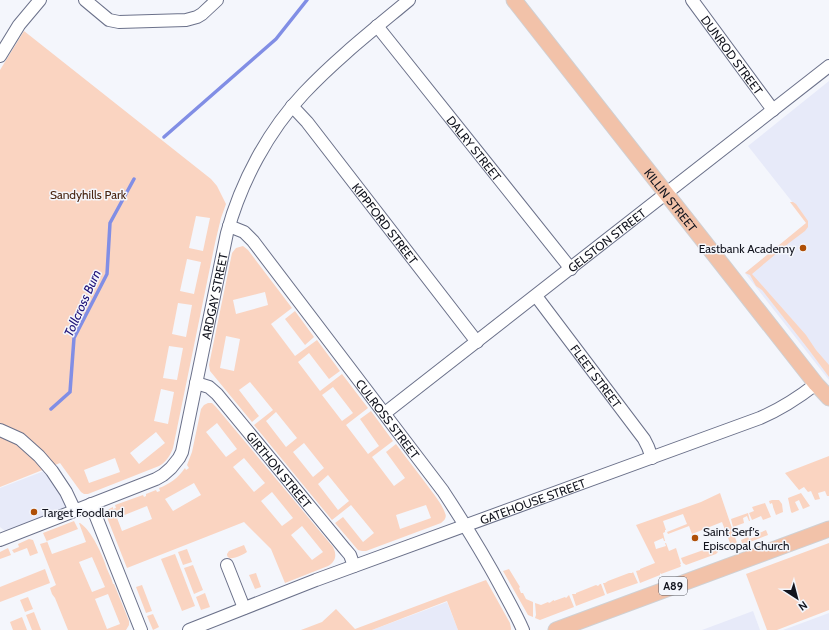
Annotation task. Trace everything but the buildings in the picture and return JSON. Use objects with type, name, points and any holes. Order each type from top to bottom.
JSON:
[{"type":"main road","name":"KILLIN STREET","points":[[514,0],[816,384],[829,398]]},
{"type":"main road","name":"A89","points":[[556,630],[829,529]]},
{"type":"street","points":[[0,56],[20,25],[40,0]]},
{"type":"street","points":[[85,0],[109,20],[120,22],[186,20],[202,14],[217,0]]},
{"type":"street","name":"ARDGAY STREET","points":[[0,540],[156,479],[171,468],[179,458],[182,452],[229,226],[240,194],[257,159],[292,106],[304,93],[330,67],[409,0]]},
{"type":"street","name":"DUNROD STREET","points":[[692,0],[773,110]]},
{"type":"street","name":"DALRY STREET","points":[[378,26],[571,269]]},
{"type":"street","name":"GELSTON STREET","points":[[385,414],[829,66]]},
{"type":"street","name":"KIPPFORD STREET","points":[[292,106],[307,122],[477,342]]},
{"type":"street","name":"CULROSS STREET","points":[[229,226],[244,232],[251,238],[443,491],[466,526],[497,579],[523,630]]},
{"type":"street","name":"FLEET STREET","points":[[536,296],[644,438],[652,458]]},
{"type":"street","name":"GIRTHON STREET","points":[[196,384],[209,387],[217,394],[350,555],[354,566]]},
{"type":"street","name":"GATEHOUSE STREET","points":[[189,630],[316,580],[746,424],[792,402],[816,384]]},
{"type":"street","points":[[0,430],[20,439],[39,456],[59,481],[75,511]]},
{"type":"street","points":[[91,504],[142,630]]},
{"type":"street","points":[[227,565],[244,608]]},
{"type":"shaded area","name":"Eastbank Academy","points":[[829,81],[829,380],[745,273],[808,222],[748,146]]},
{"type":"shaded area","points":[[49,469],[73,509],[8,535],[0,527],[0,488]]},
{"type":"shaded area","points":[[447,602],[458,630],[372,630]]},
{"type":"shaded area","points":[[753,611],[760,630],[702,630]]},
{"type":"shaded area","points":[[829,613],[829,630],[783,630]]},
{"type":"green space","name":"Sandyhills Park","points":[[24,31],[211,179],[217,186],[226,204],[215,243],[171,454],[166,461],[159,466],[88,494],[81,492],[60,463],[0,487],[0,70]],"holes":[[[196,216],[210,218],[203,251],[189,248]],[[187,259],[201,262],[194,294],[180,291]],[[178,303],[192,305],[186,337],[172,334]],[[169,346],[183,348],[177,380],[163,378]],[[161,389],[174,392],[168,424],[154,421]],[[156,432],[165,443],[139,464],[130,453]],[[115,458],[120,472],[89,483],[84,470]]]},
{"type":"green space","points":[[790,202],[796,204],[808,221],[808,227],[752,274],[806,335],[829,365],[829,377],[762,290],[756,286],[750,275],[745,273],[806,223]]},
{"type":"green space","points":[[243,246],[248,250],[292,308],[271,324],[295,356],[317,340],[340,371],[329,379],[309,353],[298,362],[320,391],[342,374],[368,408],[346,425],[368,454],[379,446],[360,419],[371,411],[393,441],[372,457],[394,486],[405,478],[386,452],[396,444],[442,506],[446,516],[445,520],[441,523],[366,551],[358,550],[335,523],[343,517],[363,542],[374,533],[351,505],[332,520],[254,425],[273,410],[250,382],[239,390],[259,416],[252,422],[210,371],[209,365],[232,253],[236,248]],"holes":[[[265,292],[268,305],[236,314],[233,300]],[[226,336],[240,339],[234,371],[220,368]],[[333,387],[353,413],[342,421],[322,395]],[[276,412],[297,438],[286,447],[266,421]],[[304,443],[324,468],[313,477],[293,452]],[[328,475],[349,501],[338,510],[318,484]],[[426,505],[431,518],[400,529],[396,515]]]},
{"type":"green space","points":[[295,311],[314,337],[305,345],[285,319]]},
{"type":"green space","points":[[212,403],[216,407],[333,547],[335,558],[331,564],[285,583],[271,549],[244,522],[127,568],[108,520],[108,511],[110,508],[116,508],[115,505],[143,495],[144,497],[146,494],[156,490],[157,492],[160,491],[159,488],[174,480],[185,468],[186,470],[189,468],[187,465],[192,452],[201,409],[204,405]],"holes":[[[217,423],[237,449],[226,457],[206,432]],[[244,458],[265,483],[254,492],[233,467]],[[194,483],[201,495],[173,511],[165,499]],[[272,492],[293,518],[282,526],[261,501]],[[147,506],[152,519],[122,531],[117,518]],[[302,526],[323,552],[312,560],[291,535]]]},
{"type":"green space","points":[[829,456],[829,496],[827,496],[825,491],[818,493],[820,499],[815,500],[811,491],[808,492],[804,487],[799,490],[785,473]]},
{"type":"green space","points":[[720,493],[738,546],[721,551],[723,546],[730,543],[722,522],[692,534],[689,526],[668,534],[667,532],[687,524],[683,514],[663,521],[666,530],[663,533],[665,541],[663,538],[654,542],[656,549],[666,546],[665,543],[669,551],[676,548],[681,566],[640,583],[636,571],[655,563],[636,525],[701,502]]},
{"type":"green space","points":[[801,493],[810,506],[803,509],[799,500],[795,502],[799,510],[792,513],[788,498]]},
{"type":"green space","points":[[779,500],[782,504],[783,512],[776,515],[772,503],[770,504],[769,501]]},
{"type":"green space","points":[[765,503],[771,517],[763,520],[761,516],[752,520],[749,513],[754,511],[752,507]]},
{"type":"green space","points":[[748,513],[750,521],[747,516],[743,518],[744,523],[733,527],[731,519]]},
{"type":"green space","points":[[74,521],[78,529],[47,541],[52,554],[86,542],[79,523],[89,532],[100,551],[129,621],[129,625],[126,630],[68,630],[50,588],[56,585],[40,544],[47,542],[43,533]],"holes":[[[92,557],[105,587],[92,592],[79,562]],[[108,594],[120,624],[107,629],[95,599]]]},
{"type":"green space","points":[[766,530],[768,535],[745,544],[742,543],[741,540],[748,537],[749,539],[758,536],[757,534]]},
{"type":"green space","points":[[29,539],[33,540],[38,553],[30,556],[27,548],[14,553],[12,550],[19,547],[18,544]]},
{"type":"green space","points":[[829,543],[829,610],[777,630],[767,630],[746,574]]},
{"type":"green space","points":[[244,545],[247,552],[235,558],[228,557],[227,554],[229,551]]},
{"type":"green space","points":[[8,548],[11,555],[0,559],[0,552]]},
{"type":"green space","points":[[709,548],[717,550],[718,552],[686,565],[683,563],[681,558]]},
{"type":"green space","points":[[187,549],[192,562],[183,565],[178,552]]},
{"type":"green space","points":[[175,554],[195,606],[182,611],[161,559]]},
{"type":"green space","points":[[193,565],[203,590],[194,594],[184,568]]},
{"type":"green space","points":[[45,569],[50,583],[0,602],[0,587]]},
{"type":"green space","points":[[509,569],[520,587],[521,593],[523,593],[526,599],[533,602],[533,617],[528,615],[503,571]]},
{"type":"green space","points":[[633,572],[638,583],[607,594],[603,583]]},
{"type":"green space","points":[[256,573],[261,587],[255,589],[249,575]]},
{"type":"green space","points":[[486,580],[510,623],[511,630],[458,630],[447,601],[372,630],[301,630],[322,622],[336,609],[355,629]]},
{"type":"green space","points":[[600,584],[605,595],[576,606],[572,594],[576,594]]},
{"type":"green space","points":[[142,585],[152,611],[146,613],[136,587]]},
{"type":"green space","points":[[205,593],[210,607],[201,610],[196,597]]},
{"type":"green space","points":[[569,595],[574,607],[540,620],[535,618],[535,603],[541,605],[554,600],[566,598]]},
{"type":"green space","points":[[28,597],[33,609],[25,612],[20,600]]},
{"type":"green space","points":[[34,612],[41,630],[32,630],[26,615]]},
{"type":"green space","points":[[153,614],[159,627],[153,630],[147,616]]},
{"type":"green space","points":[[22,617],[27,630],[13,630],[10,622]]},
{"type":"waterway","name":"Tollcross Burn","points":[[164,137],[276,39],[307,0]]},
{"type":"waterway","name":"Tollcross Burn","points":[[51,409],[70,392],[74,338],[107,274],[110,223],[134,179]]},
{"type":"place","name":"Eastbank Academy","points":[[803,248]]},
{"type":"place","name":"Target Foodland","points":[[34,512]]},
{"type":"place","name":"Saint Serf's Episcopal Church","points":[[695,538]]}]
